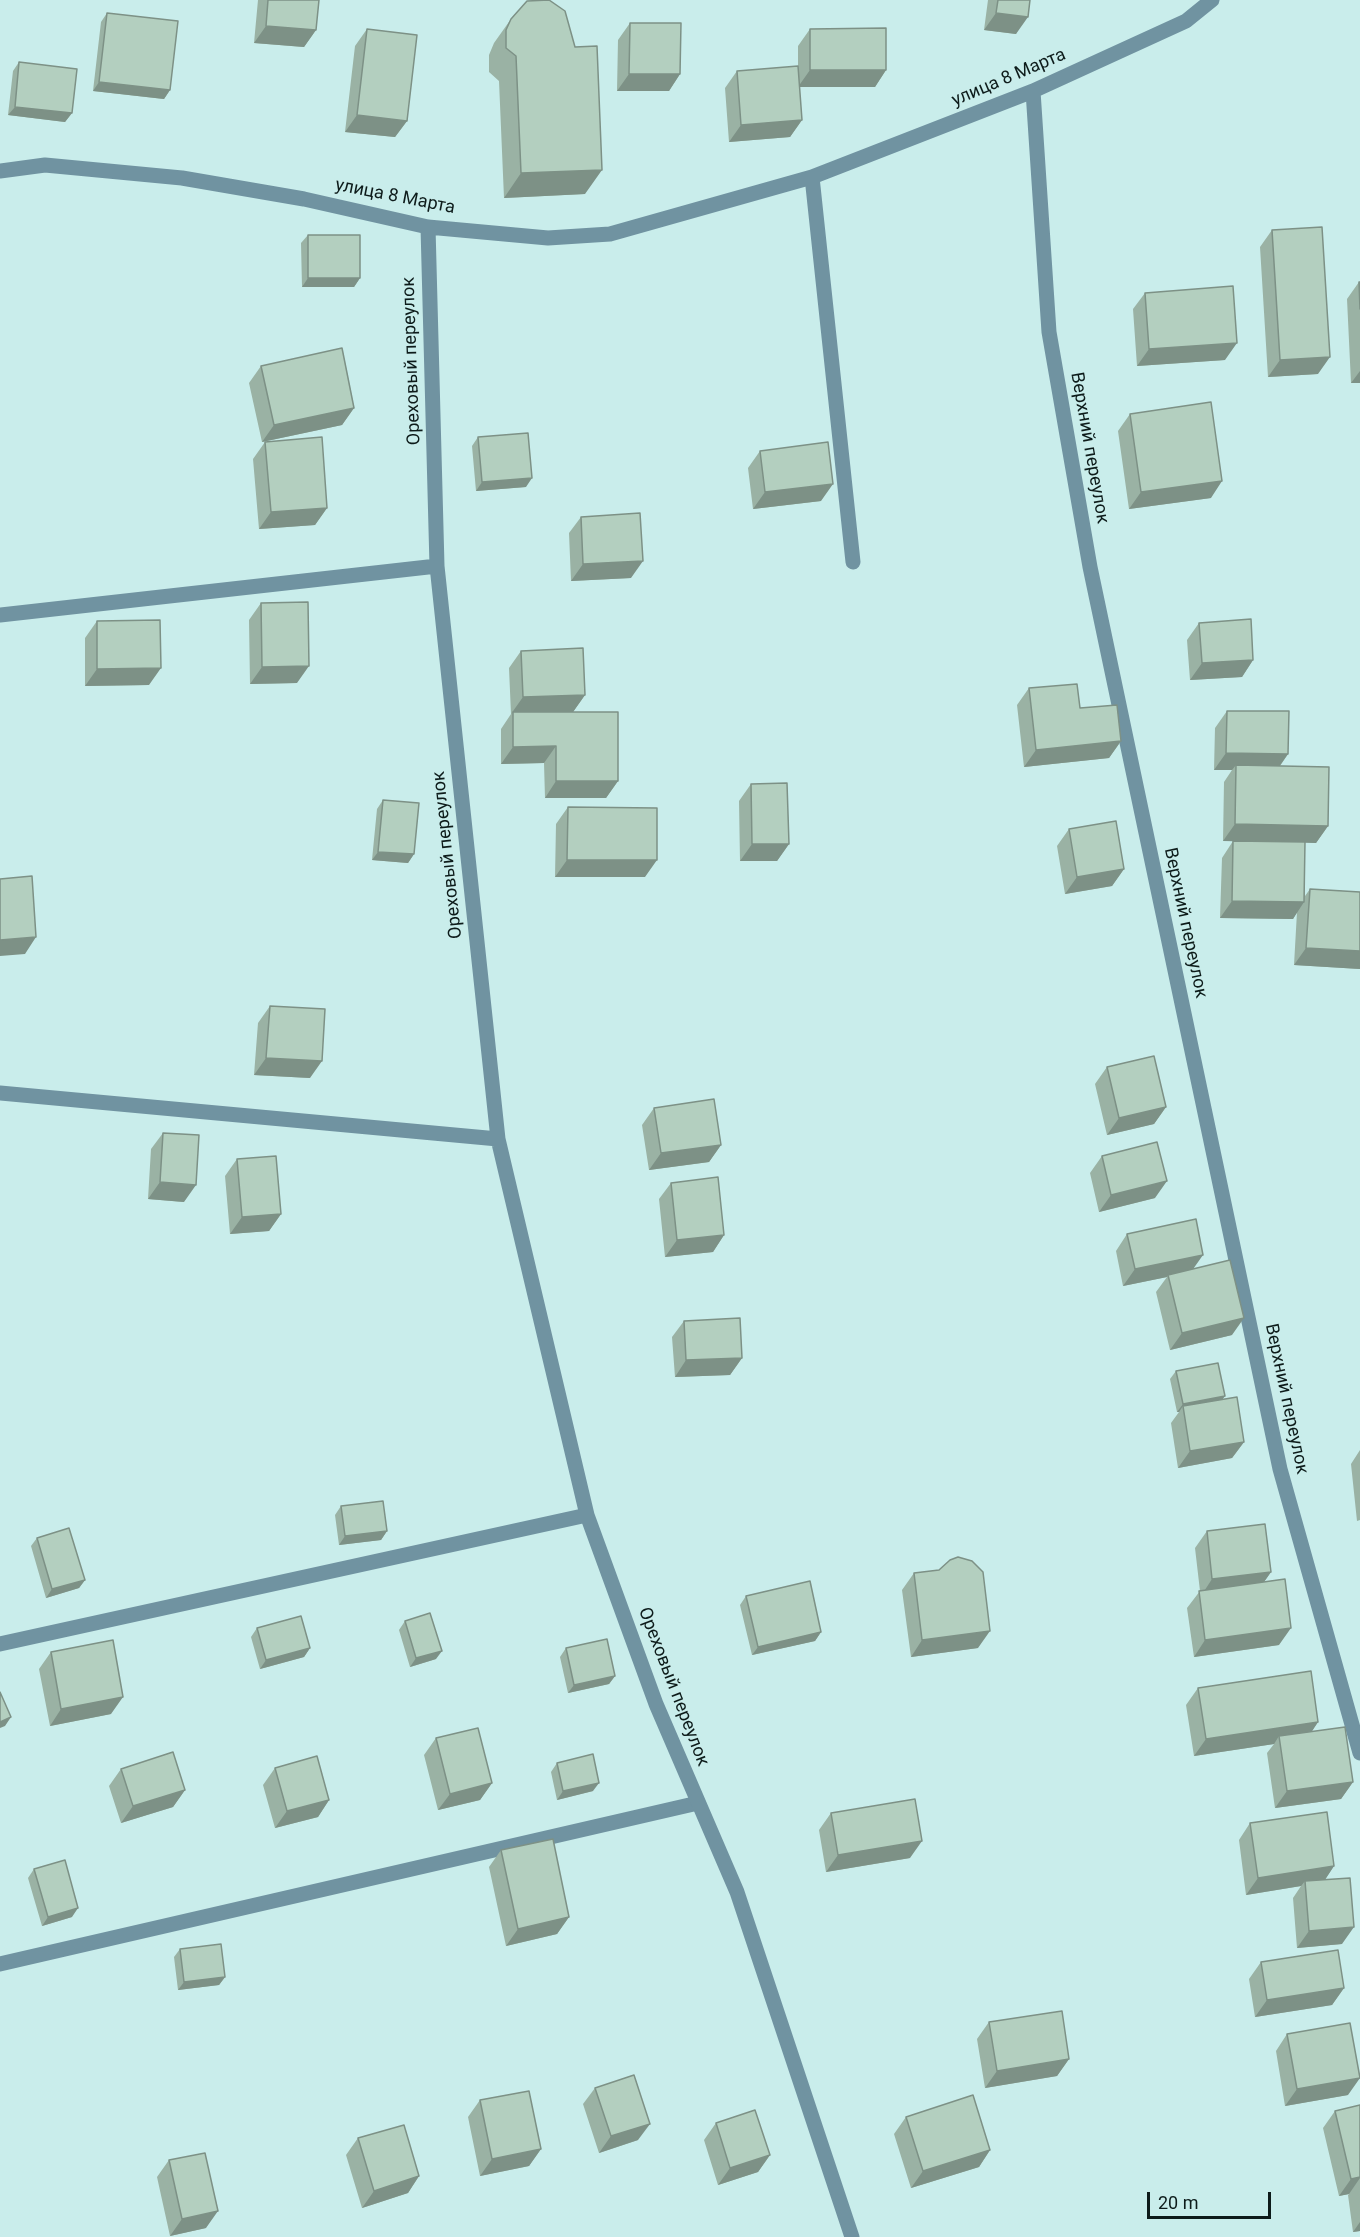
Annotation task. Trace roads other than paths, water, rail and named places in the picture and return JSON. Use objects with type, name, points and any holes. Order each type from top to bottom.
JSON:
[{"type":"street","name":"улица 8 Марта","points":[[0,171],[45,165],[182,178],[304,199],[428,227],[548,238],[610,234],[812,177],[1033,91],[1186,21],[1212,0]]},
{"type":"street","name":"Верхний переулок","points":[[1033,91],[1049,332],[1090,567],[1280,1469],[1360,1754]]},
{"type":"street","points":[[812,177],[853,562]]},
{"type":"street","name":"Ореховый переулок","points":[[428,227],[437,566],[498,1139],[587,1515],[656,1704],[737,1892],[852,2237]]},
{"type":"street","points":[[0,615],[437,566]]},
{"type":"street","points":[[0,1093],[498,1139]]},
{"type":"street","points":[[0,1644],[587,1515]]},
{"type":"street","points":[[0,1964],[698,1803]]}]
